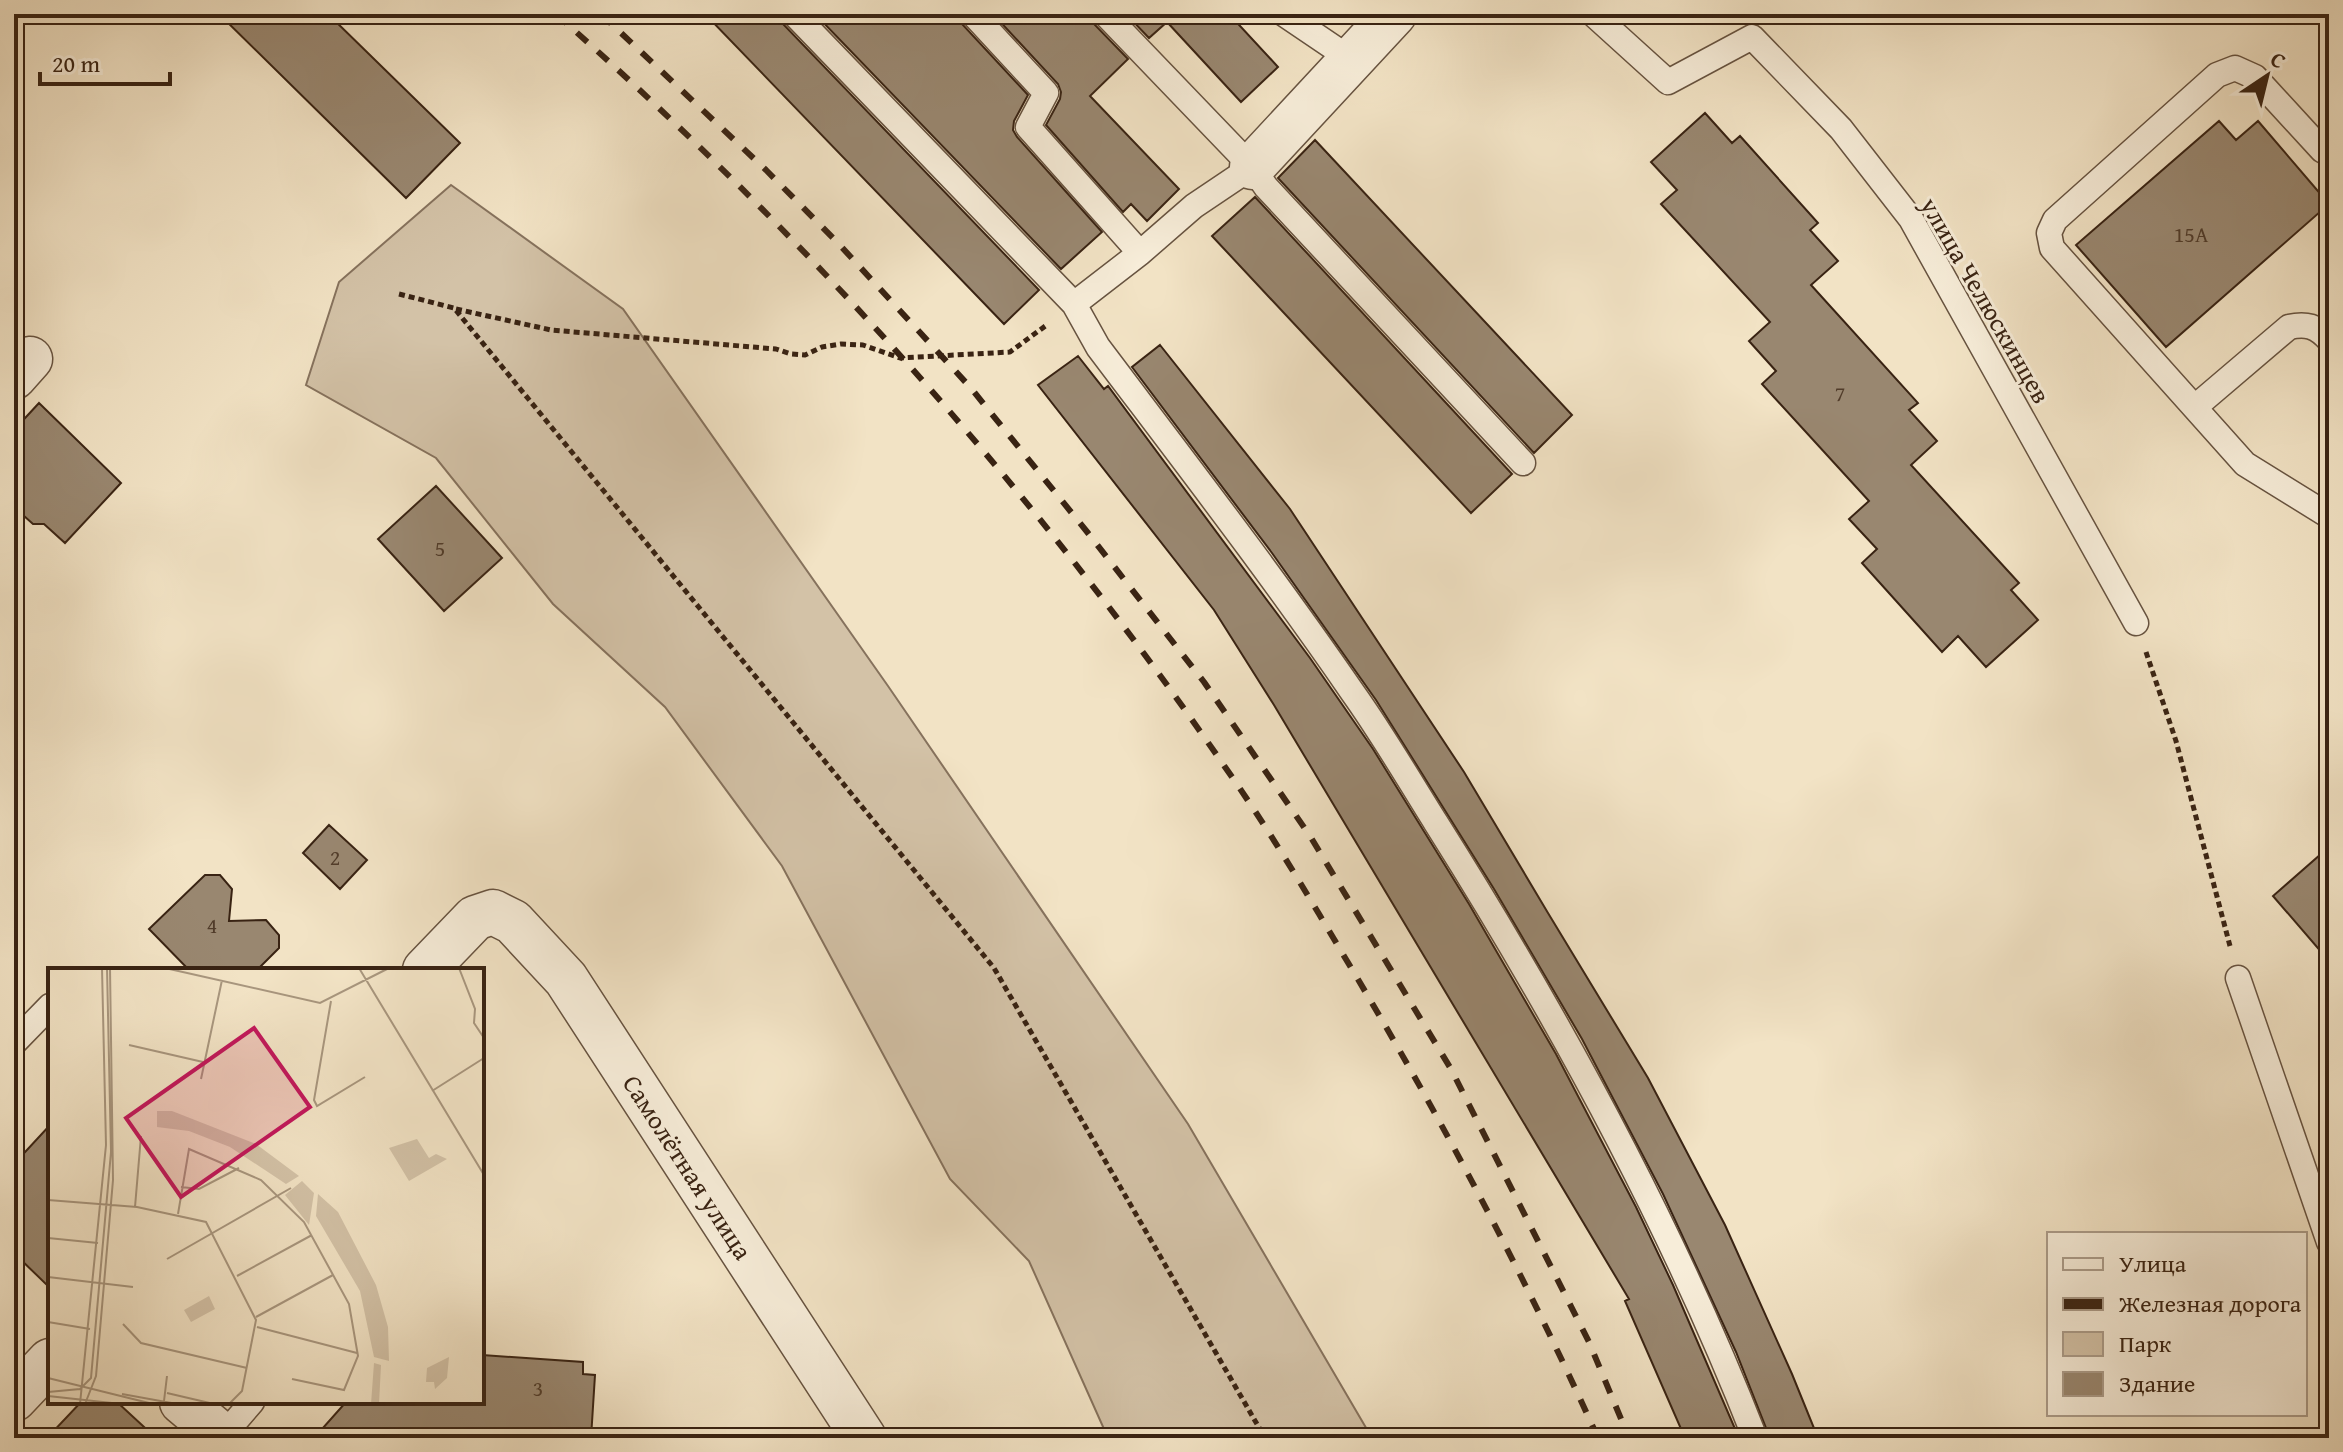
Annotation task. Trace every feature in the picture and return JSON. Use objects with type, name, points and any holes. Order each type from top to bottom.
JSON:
[{"type":"street","points":[[1252,167],[1394,14]]},
{"type":"street","name":"Самолётная улица","points":[[427,968],[475,918],[493,912],[513,922],[566,979],[864,1438]]},
{"type":"street","points":[[14,1399],[48,1363]]},
{"type":"street","points":[[184,1404],[223,1437]]},
{"type":"lane","points":[[794,14],[1074,304],[1098,347],[1355,695],[1507,936],[1600,1104],[1668,1241],[1755,1438]]},
{"type":"lane","points":[[973,14],[1046,93],[1028,127],[1140,253]]},
{"type":"lane","points":[[1105,14],[1252,167],[1276,198],[1523,463]]},
{"type":"lane","points":[[1284,14],[1352,60]]},
{"type":"lane","name":"улица Челюскинцев","points":[[1593,14],[1668,82],[1752,37],[1841,129],[1911,219],[2136,623]]},
{"type":"lane","points":[[2329,154],[2255,77],[2235,68],[2217,75],[2055,220],[2049,233],[2052,248],[2245,464],[2329,516]]},
{"type":"lane","points":[[1074,304],[1194,206],[1252,167]]},
{"type":"lane","points":[[2195,407],[2289,327],[2305,323],[2322,332],[2329,340]]},
{"type":"lane","points":[[2238,978],[2329,1242]]},
{"type":"lane","points":[[14,1043],[48,1008]]},
{"type":"lane","points":[[223,1437],[250,1404]]},
{"type":"path","points":[[399,294],[551,330],[776,349],[805,355],[822,347],[863,345],[900,358],[1010,352],[1074,304]]},
{"type":"path","points":[[454,308],[994,968],[1265,1438]]},
{"type":"path","points":[[2136,623],[2176,741],[2238,978]]},
{"type":"green space","points":[[451,185],[623,309],[888,686],[1188,1124],[1372,1438],[1108,1438],[1029,1261],[950,1179],[782,866],[665,707],[553,604],[436,458],[306,385],[339,282]]},
{"type":"building","points":[[219,14],[328,14],[460,143],[406,198]]},
{"type":"building","points":[[705,14],[779,14],[783,24],[1039,290],[1004,324]]},
{"type":"building","points":[[815,14],[958,14],[962,24],[1028,95],[1014,121],[1013,130],[1017,137],[1102,232],[1061,269]]},
{"type":"building","points":[[993,14],[1090,14],[1094,24],[1128,59],[1090,96],[1179,189],[1147,221],[1131,204],[1123,212],[1046,125],[1060,99],[1058,84]]},
{"type":"building","points":[[1126,14],[1229,14],[1278,67],[1241,102],[1167,22],[1149,38]]},
{"type":"building","points":[[1705,113],[1732,143],[1740,136],[1818,223],[1810,230],[1838,261],[1811,285],[1918,403],[1909,410],[1937,441],[1911,465],[2019,583],[2011,590],[2038,620],[1986,667],[1958,636],[1942,652],[1862,563],[1877,549],[1849,519],[1869,501],[1762,384],[1776,371],[1749,341],[1770,322],[1661,204],[1677,190],[1651,162]]},
{"type":"building","points":[[2219,121],[2236,140],[2258,121],[2329,204],[2166,347],[2076,245]]},
{"type":"building","points":[[1315,140],[1572,415],[1534,453],[1278,178]]},
{"type":"building","points":[[1255,197],[1512,474],[1471,513],[1212,236]]},
{"type":"building","points":[[1160,345],[1290,509],[1464,772],[1648,1078],[1725,1225],[1818,1438],[1770,1438],[1736,1352],[1663,1194],[1582,1039],[1494,889],[1376,700],[1272,553],[1132,367]]},
{"type":"building","points":[[1078,356],[1104,389],[1108,386],[1310,658],[1373,749],[1469,904],[1556,1054],[1636,1207],[1739,1438],[1685,1438],[1625,1301],[1629,1299],[1274,705],[1214,610],[1038,385]]},
{"type":"building","points":[[39,403],[121,483],[65,543],[44,524],[33,524],[14,507],[14,430]]},
{"type":"building","points":[[436,486],[502,558],[444,611],[378,539]]},
{"type":"building","points":[[329,825],[367,860],[340,889],[303,853]]},
{"type":"building","points":[[2329,847],[2329,961],[2273,896]]},
{"type":"building","points":[[205,875],[220,875],[232,889],[229,921],[266,920],[279,935],[279,948],[259,968],[187,968],[149,929]]},
{"type":"building","points":[[48,1127],[48,1286],[14,1253],[14,1164]]},
{"type":"building","points":[[484,1355],[583,1362],[583,1374],[595,1375],[591,1438],[314,1438],[344,1404],[484,1404]]},
{"type":"building","points":[[79,1404],[119,1404],[156,1438],[47,1438]]},
{"type":"railway","points":[[556,14],[740,186],[828,277],[996,466],[1076,564],[1152,665],[1256,813],[1379,1015],[1446,1133],[1509,1254],[1598,1438]]},
{"type":"railway","points":[[601,14],[766,170],[837,242],[970,387],[1204,682],[1310,836],[1451,1069],[1589,1342],[1629,1438]]}]
